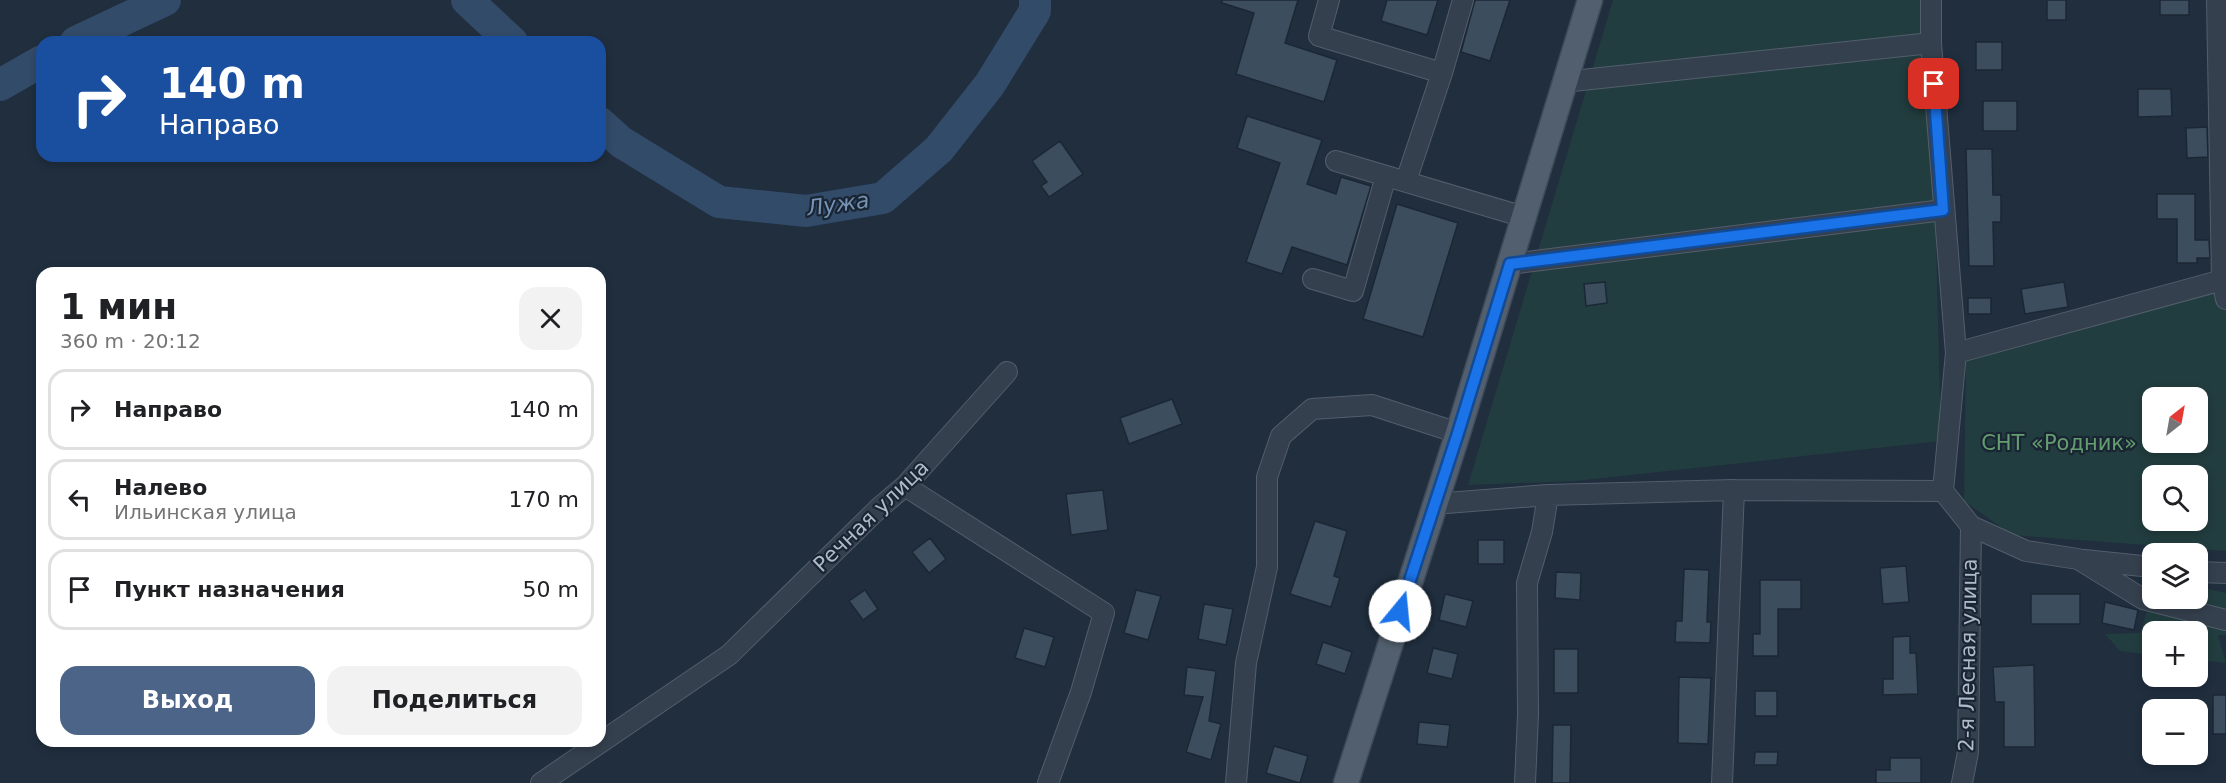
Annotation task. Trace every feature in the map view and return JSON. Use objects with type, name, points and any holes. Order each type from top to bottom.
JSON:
[{"type":"main road","points":[[1346,783],[1458,433],[1563,82],[1590,0]]},
{"type":"street","points":[[1329,0],[1319,36],[1442,73]]},
{"type":"street","points":[[1406,181],[1442,73],[1463,0]]},
{"type":"street","points":[[1434,504],[1548,495],[1734,490],[1943,491],[1956,352],[1930,43],[1931,0]]},
{"type":"street","points":[[1956,352],[2225,286],[2217,0]]},
{"type":"street","points":[[1563,82],[1930,43]]},
{"type":"street","points":[[1336,161],[1524,217]]},
{"type":"street","points":[[1314,279],[1353,291],[1386,176]]},
{"type":"street","points":[[1510,264],[1943,210]]},
{"type":"street","name":"Речная улица","points":[[606,739],[729,655],[879,508],[905,486],[1007,372]]},
{"type":"street","points":[[1236,783],[1246,663],[1267,567],[1267,477],[1281,436],[1312,409],[1372,405],[1458,433]]},
{"type":"street","points":[[905,486],[1104,613],[1081,692],[1048,783]]},
{"type":"street","points":[[1722,783],[1734,490]]},
{"type":"street","name":"2-я Лесная улица","points":[[1943,491],[1971,526],[2026,551],[2078,559],[2143,599],[2226,620]]},
{"type":"street","points":[[1525,783],[1528,715],[1527,584],[1542,532],[1548,495]]},
{"type":"street","name":"2-я Лесная улица","points":[[1962,783],[1968,752],[1971,526]]},
{"type":"street","points":[[2078,559],[2142,566]]},
{"type":"street","points":[[2208,572],[2226,573]]},
{"type":"street","name":"Речная улица","points":[[541,783],[594,747]]},
{"type":"green space","points":[[1613,0],[1930,0],[1941,441],[1576,481],[1468,485]]},
{"type":"green space","name":"СНТ «Родник»","points":[[2226,287],[2226,551],[2208,550],[2208,543],[2142,545],[2012,535],[1964,501],[1966,360]]},
{"type":"green space","points":[[2208,589],[2226,593],[2226,635],[2218,635],[2226,663],[2208,661],[2208,621],[2144,621],[2148,609],[2208,609]]},
{"type":"green space","points":[[2142,627],[2142,654],[2120,651],[2105,634],[2140,633]]},
{"type":"building","points":[[1222,0],[1298,0],[1285,43],[1337,60],[1324,102],[1236,74],[1254,13],[1222,3]]},
{"type":"building","points":[[1387,0],[1438,0],[1427,35],[1381,21]]},
{"type":"building","points":[[1475,0],[1510,0],[1490,61],[1461,52]]},
{"type":"building","points":[[2047,0],[2066,0],[2066,20],[2047,20]]},
{"type":"building","points":[[2160,0],[2189,0],[2189,15],[2160,15]]},
{"type":"building","points":[[1976,42],[2002,42],[2002,70],[1976,70]]},
{"type":"building","points":[[2138,89],[2171,89],[2172,116],[2138,117]]},
{"type":"building","points":[[1983,101],[2017,101],[2017,131],[1983,131]]},
{"type":"building","points":[[1247,116],[1322,140],[1307,184],[1336,194],[1341,177],[1371,186],[1347,265],[1292,247],[1282,274],[1246,262],[1280,163],[1237,148]]},
{"type":"building","points":[[2207,127],[2208,157],[2187,158],[2186,128]]},
{"type":"building","points":[[1060,141],[1083,174],[1049,197],[1041,186],[1047,182],[1032,161]]},
{"type":"building","points":[[1966,149],[1992,149],[1993,195],[2001,195],[2001,222],[1993,222],[1994,266],[1969,266]]},
{"type":"building","points":[[2157,194],[2195,194],[2195,240],[2209,240],[2210,258],[2197,258],[2197,263],[2177,263],[2177,219],[2157,219]]},
{"type":"building","points":[[1397,204],[1458,223],[1423,337],[1363,319]]},
{"type":"building","points":[[1605,282],[1607,303],[1586,306],[1584,284]]},
{"type":"building","points":[[2064,282],[2068,307],[2025,314],[2021,289]]},
{"type":"building","points":[[1968,298],[1991,298],[1991,314],[1968,314]]},
{"type":"building","points":[[1172,399],[1182,424],[1129,444],[1120,418]]},
{"type":"building","points":[[1103,490],[1108,530],[1071,535],[1066,494]]},
{"type":"building","points":[[1315,521],[1347,531],[1334,576],[1340,578],[1331,607],[1290,594]]},
{"type":"building","points":[[930,538],[946,559],[929,573],[912,552]]},
{"type":"building","points":[[1478,540],[1504,540],[1504,564],[1478,564]]},
{"type":"building","points":[[1906,566],[1909,602],[1883,604],[1880,568]]},
{"type":"building","points":[[1684,569],[1709,570],[1707,622],[1711,622],[1710,643],[1675,642],[1676,621],[1682,621]]},
{"type":"building","points":[[1556,572],[1581,573],[1580,600],[1555,598]]},
{"type":"building","points":[[1760,580],[1801,580],[1801,609],[1778,609],[1778,656],[1753,656],[1753,634],[1760,634]]},
{"type":"building","points":[[865,590],[878,609],[863,620],[849,601]]},
{"type":"building","points":[[1136,590],[1161,596],[1148,640],[1124,633]]},
{"type":"building","points":[[1445,594],[1473,601],[1466,627],[1439,620]]},
{"type":"building","points":[[2031,594],[2080,594],[2080,624],[2031,624]]},
{"type":"building","points":[[2105,602],[2138,610],[2134,630],[2102,623]]},
{"type":"building","points":[[1204,604],[1233,609],[1226,645],[1198,639]]},
{"type":"building","points":[[1024,628],[1054,637],[1045,667],[1015,658]]},
{"type":"building","points":[[1910,636],[1910,653],[1916,653],[1918,694],[1883,695],[1883,679],[1893,679],[1893,637]]},
{"type":"building","points":[[1323,642],[1352,652],[1345,674],[1316,664]]},
{"type":"building","points":[[1433,648],[1458,654],[1452,679],[1427,673]]},
{"type":"building","points":[[1554,649],[1578,649],[1578,693],[1554,693]]},
{"type":"building","points":[[2034,665],[2035,747],[2004,747],[2004,702],[1995,702],[1993,667]]},
{"type":"building","points":[[1187,667],[1216,671],[1209,721],[1221,724],[1211,760],[1186,752],[1203,697],[1184,695]]},
{"type":"building","points":[[1679,677],[1711,678],[1708,744],[1678,743]]},
{"type":"building","points":[[1755,691],[1777,691],[1777,716],[1755,716]]},
{"type":"building","points":[[2213,695],[2226,695],[2226,734],[2213,734]]},
{"type":"building","points":[[1419,722],[1450,725],[1447,747],[1417,744]]},
{"type":"building","points":[[1553,725],[1571,725],[1570,783],[1552,783]]},
{"type":"building","points":[[1274,746],[1308,756],[1300,783],[1266,773]]},
{"type":"building","points":[[1755,752],[1778,752],[1777,765],[1754,765]]},
{"type":"building","points":[[1890,758],[1921,758],[1921,783],[1876,783],[1876,770],[1890,770]]},
{"type":"waterway","name":"Лужа","points":[[89,36],[165,0]]},
{"type":"waterway","name":"Лужа","points":[[467,0],[506,36]]},
{"type":"waterway","name":"Лужа","points":[[606,128],[621,142],[719,202],[806,211],[883,198],[939,149],[990,84],[1035,11],[1035,0]]},
{"type":"waterway","name":"Лужа","points":[[0,85],[36,64]]},
{"type":"route","points":[[1400,611],[1510,264],[1943,210],[1934,84]]}]
